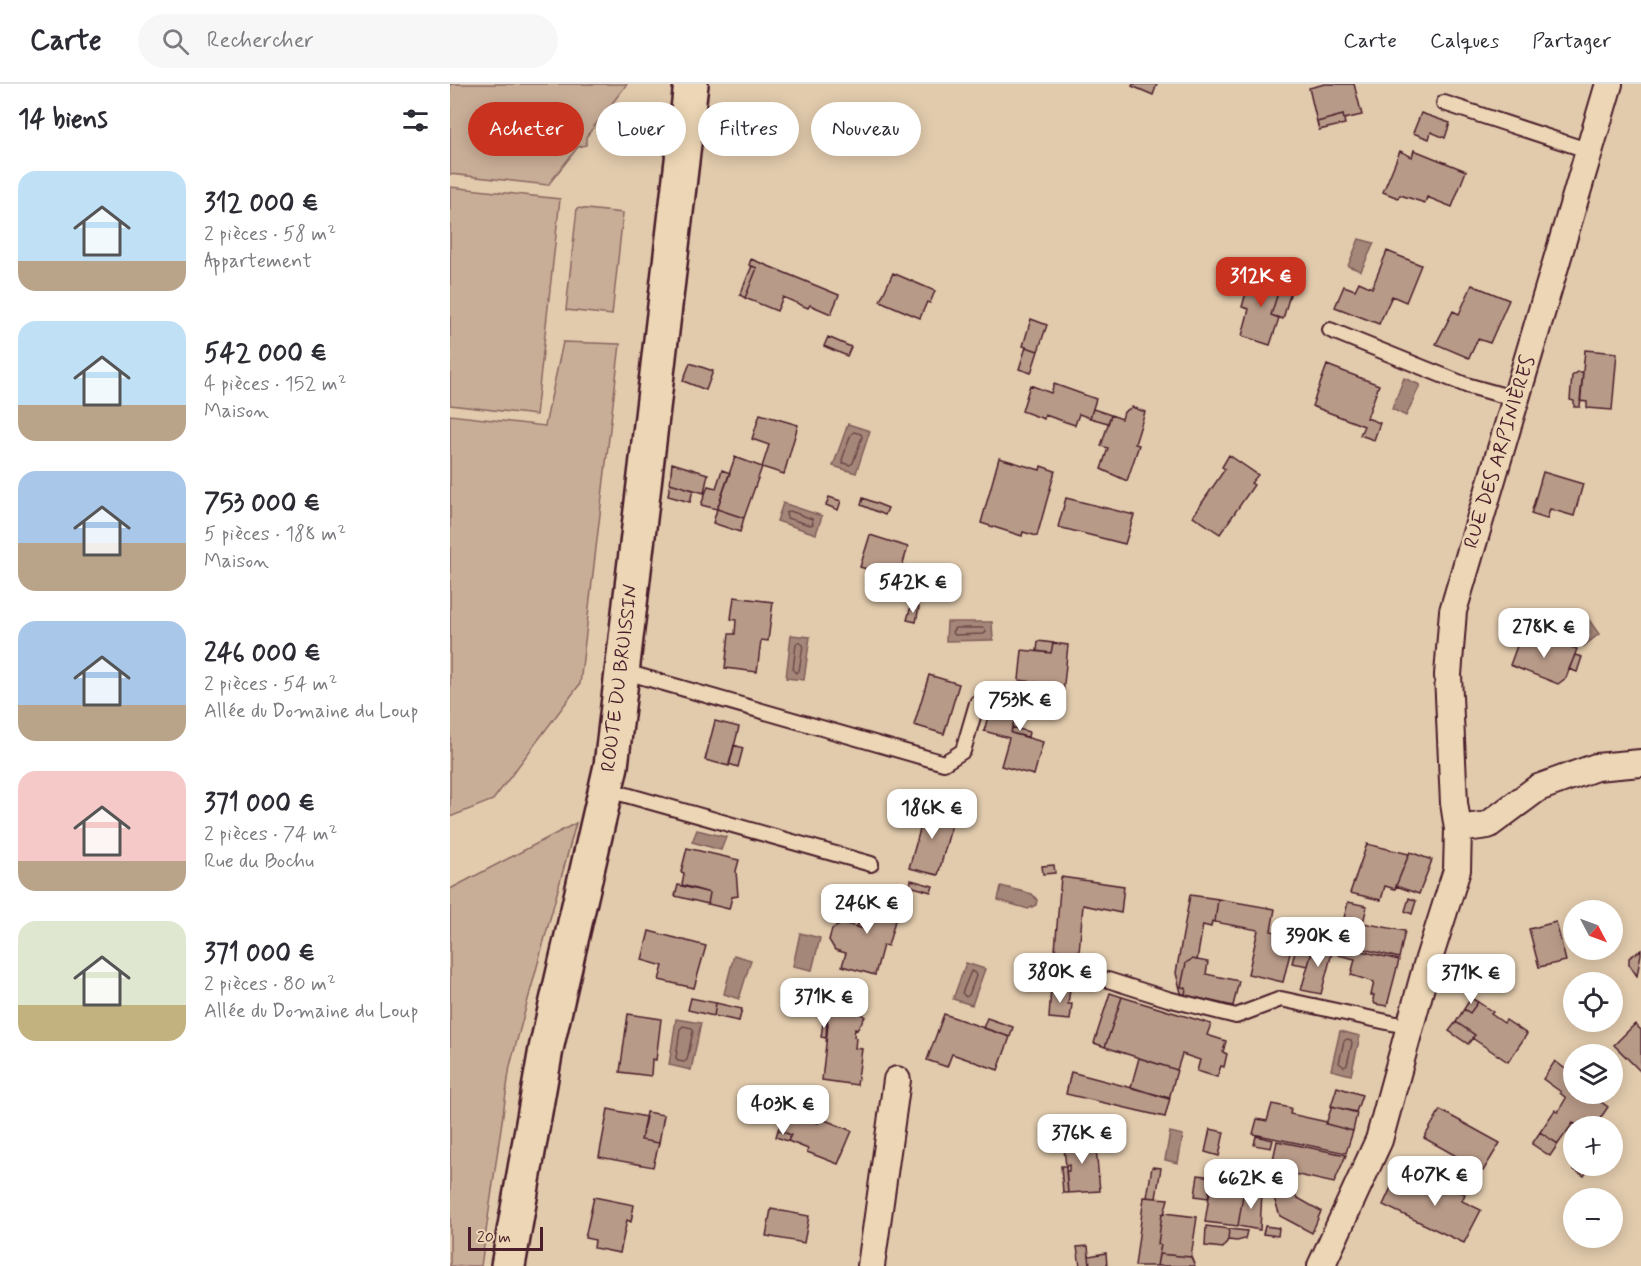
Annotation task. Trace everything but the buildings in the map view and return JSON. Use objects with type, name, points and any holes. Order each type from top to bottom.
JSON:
[{"type":"street","name":"ROUTE DU BRUISSIN","points":[[508,1266],[546,1048],[610,765],[691,84]]},
{"type":"street","name":"RUE DES ARPINIÈRES","points":[[1321,1266],[1379,1140],[1457,870],[1458,828],[1454,803],[1448,675],[1453,611],[1609,84]]},
{"type":"street","points":[[1458,828],[1488,825],[1538,788],[1596,767],[1641,763]]},
{"type":"street","points":[[871,1266],[897,1080]]},
{"type":"lane","points":[[1444,103],[1590,152]]},
{"type":"lane","points":[[1330,330],[1466,385],[1516,399]]},
{"type":"lane","points":[[622,671],[944,763],[963,751],[977,703]]},
{"type":"lane","points":[[605,789],[871,864]]},
{"type":"lane","points":[[1108,980],[1167,999],[1236,1016],[1281,999],[1410,1027]]},
{"type":"shaded area","points":[[450,84],[627,84],[613,102],[596,102],[596,124],[586,137],[586,145],[584,146],[584,102],[468,102],[468,156],[571,156],[548,185],[450,174]]},
{"type":"shaded area","points":[[450,187],[560,199],[536,415],[450,405]]},
{"type":"shaded area","points":[[577,208],[623,213],[612,315],[566,310]]},
{"type":"shaded area","points":[[563,342],[620,344],[580,684],[493,800],[450,817],[450,415],[545,426]]},
{"type":"shaded area","points":[[576,823],[510,1066],[481,1266],[450,1266],[450,889]]},
{"type":"water","points":[[1359,239],[1374,243],[1361,271],[1348,266]]},
{"type":"water","points":[[1404,378],[1420,385],[1406,416],[1392,409]]},
{"type":"water","points":[[848,424],[870,431],[856,473],[833,466]]},
{"type":"water","points":[[783,503],[822,516],[816,534],[777,521]]},
{"type":"water","points":[[1561,617],[1587,617],[1599,634],[1584,646],[1574,642],[1575,638],[1555,631]]},
{"type":"water","points":[[947,622],[992,622],[993,640],[946,641]]},
{"type":"water","points":[[791,635],[810,637],[804,680],[786,678]]},
{"type":"water","points":[[697,830],[726,837],[721,850],[692,842]]},
{"type":"water","points":[[1001,886],[1032,894],[1037,900],[1036,905],[1028,909],[998,900]]},
{"type":"water","points":[[800,933],[820,938],[812,970],[793,966]]},
{"type":"water","points":[[734,955],[751,960],[739,999],[724,994]]},
{"type":"water","points":[[966,963],[985,969],[972,1005],[953,999]]},
{"type":"water","points":[[676,1019],[701,1023],[691,1070],[669,1065]]},
{"type":"water","points":[[1340,1031],[1360,1036],[1351,1075],[1331,1070]]},
{"type":"water","points":[[1170,1132],[1183,1135],[1178,1163],[1165,1160]]}]
